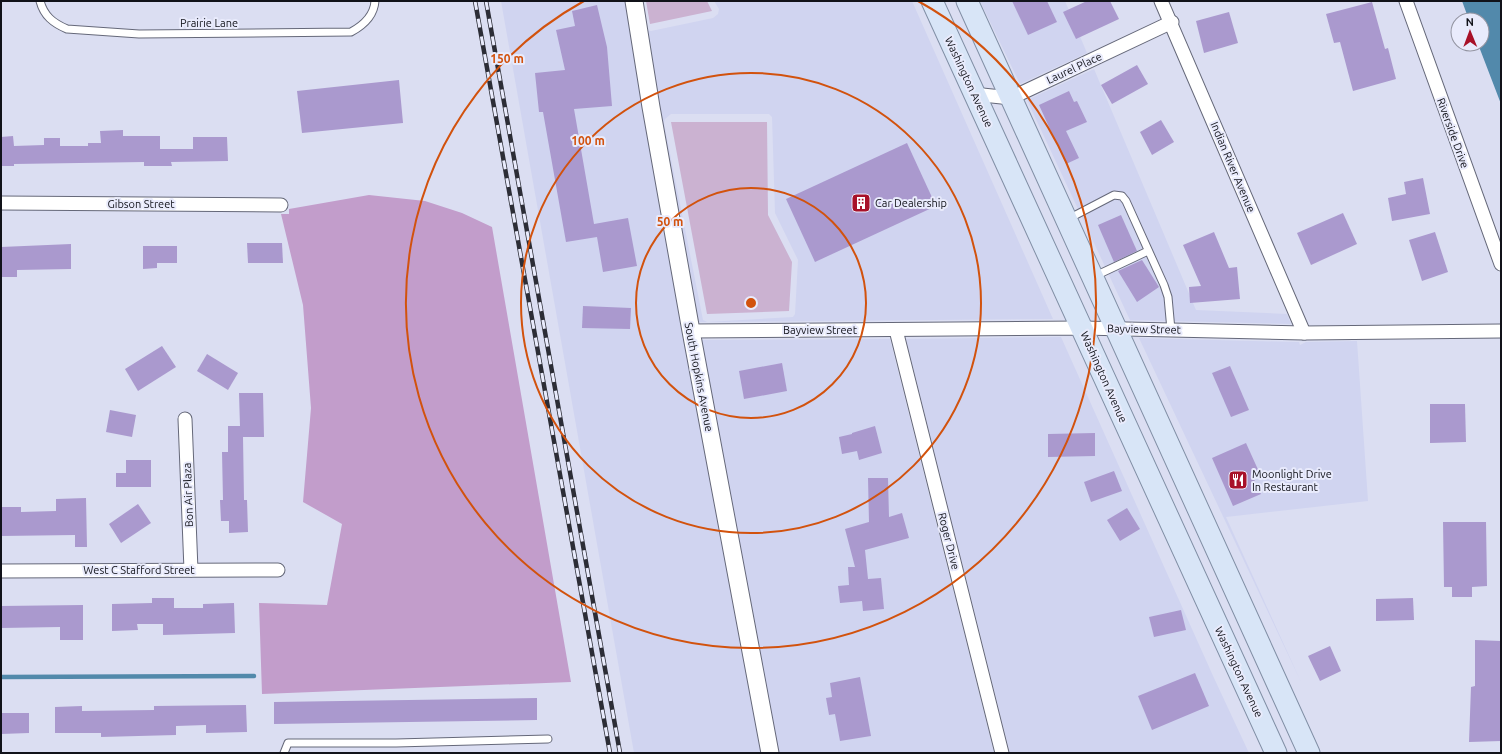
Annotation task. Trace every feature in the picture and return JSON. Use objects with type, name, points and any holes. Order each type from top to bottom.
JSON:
[{"type":"main road","name":"Washington Avenue","points":[[932,1],[973,94],[1018,186],[1276,753]]},
{"type":"main road","points":[[967,1],[1309,753]]},
{"type":"main road","points":[[1188,561],[1217,549]]},
{"type":"street","name":"South Hopkins Avenue","points":[[634,1],[691,331],[770,753]]},
{"type":"street","name":"Indian River Avenue","points":[[1162,1],[1304,333]]},
{"type":"street","name":"Riverside Drive","points":[[1406,1],[1501,264]]},
{"type":"street","name":"Laurel Place","points":[[1011,98],[1172,22]]},
{"type":"street","points":[[973,94],[1011,98]]},
{"type":"street","name":"Gibson Street","points":[[1,203],[281,205]]},
{"type":"street","name":"Bayview Street","points":[[691,331],[1082,328],[1304,333],[1501,331]]},
{"type":"street","name":"Roger Drive","points":[[896,330],[1002,753]]},
{"type":"street","name":"Bon Air Plaza","points":[[185,419],[191,570]]},
{"type":"street","name":"West C Stafford Street","points":[[1,571],[278,570]]},
{"type":"lane","name":"Prairie Lane","points":[[40,1],[43,10],[48,16],[56,24],[67,29],[139,34],[351,32],[361,26],[374,12],[375,1]]},
{"type":"lane","points":[[1067,219],[1114,195],[1122,196],[1126,201],[1164,285],[1169,304],[1170,330]]},
{"type":"lane","points":[[1093,277],[1148,251]]},
{"type":"lane","points":[[284,753],[288,743],[404,743],[548,738]]},
{"type":"shaded area","points":[[501,1],[626,1],[683,340],[762,753],[634,753]]},
{"type":"shaded area","points":[[646,1],[707,1],[712,11],[650,24]]},
{"type":"shaded area","points":[[714,1],[912,1],[1053,319],[709,322],[793,317],[795,314],[798,260],[775,213],[772,117],[769,114],[671,114],[665,119],[664,123],[703,320],[707,322],[697,322],[646,30],[651,31],[713,18],[718,14],[719,9]]},
{"type":"shaded area","points":[[980,1],[1065,1],[1087,53],[1020,84]]},
{"type":"shaded area","points":[[1094,69],[1196,310],[1287,314],[1291,324],[1130,320],[1027,100]]},
{"type":"shaded area","points":[[671,122],[767,122],[768,215],[792,262],[789,311],[707,314]]},
{"type":"shaded area","points":[[369,195],[425,201],[462,213],[492,227],[571,682],[262,694],[259,603],[327,605],[342,524],[303,502],[311,408],[303,305],[281,214],[289,214],[289,209]]},
{"type":"shaded area","points":[[1061,337],[1249,753],[1010,753],[906,339]]},
{"type":"shaded area","points":[[1139,338],[1299,342],[1300,345],[1306,342],[1357,341],[1368,501],[1226,517],[1301,682]]},
{"type":"shaded area","points":[[890,339],[994,753],[778,753],[700,340]]},
{"type":"water","points":[[1462,1],[1501,1],[1501,104],[1481,52],[1490,52],[1490,12],[1466,12]]},
{"type":"building","points":[[1012,1],[1047,1],[1057,22],[1028,35]]},
{"type":"building","points":[[1087,1],[1110,1],[1119,19],[1076,39],[1063,12]]},
{"type":"building","points":[[1372,2],[1385,49],[1388,48],[1396,79],[1353,91],[1340,42],[1334,43],[1326,14]]},
{"type":"building","points":[[597,5],[607,47],[612,106],[574,109],[594,224],[628,218],[637,266],[603,272],[597,237],[566,242],[543,112],[539,112],[535,73],[565,70],[556,30],[575,26],[572,11]]},
{"type":"building","points":[[1229,12],[1238,43],[1204,53],[1196,21]]},
{"type":"building","points":[[1137,65],[1148,84],[1112,104],[1101,85]]},
{"type":"building","points":[[399,80],[403,123],[302,133],[297,91]]},
{"type":"building","points":[[1069,91],[1074,102],[1077,101],[1087,122],[1066,131],[1079,158],[1066,164],[1039,105]]},
{"type":"building","points":[[1161,120],[1174,142],[1152,155],[1140,132]]},
{"type":"building","points":[[123,130],[123,136],[160,136],[160,149],[193,149],[193,137],[227,137],[228,161],[171,162],[172,166],[144,166],[144,162],[14,164],[14,166],[1,166],[1,137],[13,136],[14,146],[44,145],[44,138],[60,138],[60,146],[88,146],[88,143],[101,143],[100,131]]},
{"type":"building","name":"Car Dealership","points":[[907,143],[936,206],[815,262],[786,199]]},
{"type":"building","points":[[1423,178],[1430,214],[1392,221],[1388,198],[1406,194],[1404,182]]},
{"type":"building","points":[[1343,213],[1357,244],[1311,265],[1297,233]]},
{"type":"building","points":[[1121,215],[1137,251],[1114,262],[1098,225]]},
{"type":"building","points":[[1214,232],[1229,268],[1237,267],[1240,299],[1190,303],[1189,287],[1201,286],[1183,245]]},
{"type":"building","points":[[1435,232],[1448,272],[1422,281],[1409,240]]},
{"type":"building","points":[[247,243],[282,243],[283,263],[248,263]]},
{"type":"building","points":[[71,244],[71,269],[17,270],[17,277],[1,277],[1,247]]},
{"type":"building","points":[[143,246],[177,246],[177,263],[157,263],[157,268],[143,269]]},
{"type":"building","points":[[1142,260],[1159,287],[1137,302],[1118,271]]},
{"type":"building","points":[[583,306],[631,308],[630,329],[582,328]]},
{"type":"building","points":[[162,346],[176,367],[138,391],[125,369]]},
{"type":"building","points":[[207,354],[238,373],[228,390],[197,371]]},
{"type":"building","points":[[782,363],[787,391],[744,399],[739,371]]},
{"type":"building","points":[[1230,366],[1249,410],[1231,417],[1212,373]]},
{"type":"building","points":[[239,393],[263,393],[264,437],[243,437],[244,500],[247,500],[248,532],[229,533],[229,521],[221,521],[220,500],[223,500],[222,452],[228,452],[228,426],[240,426]]},
{"type":"building","points":[[1430,404],[1465,404],[1466,442],[1430,443]]},
{"type":"building","points":[[110,410],[136,415],[132,437],[106,432]]},
{"type":"building","points":[[875,426],[882,453],[859,460],[857,451],[842,454],[839,437]]},
{"type":"building","points":[[1095,433],[1095,456],[1048,457],[1048,434]]},
{"type":"building","points":[[1246,443],[1260,474],[1253,477],[1261,494],[1233,506],[1212,458]]},
{"type":"building","points":[[126,460],[151,460],[151,487],[116,487],[116,473],[126,473]]},
{"type":"building","points":[[1114,471],[1122,491],[1091,502],[1084,482]]},
{"type":"building","points":[[868,478],[888,478],[889,517],[902,513],[909,538],[865,550],[868,579],[881,578],[884,609],[863,611],[862,601],[840,603],[838,586],[849,585],[848,567],[855,567],[845,529],[869,522]]},
{"type":"building","points":[[86,498],[87,547],[75,547],[75,535],[1,536],[1,507],[21,507],[21,512],[56,511],[56,499]]},
{"type":"building","points":[[138,504],[151,523],[121,543],[109,524]]},
{"type":"building","points":[[1127,508],[1140,529],[1120,541],[1107,520]]},
{"type":"building","points":[[1443,522],[1486,522],[1487,586],[1472,587],[1472,597],[1452,597],[1452,587],[1444,587]]},
{"type":"building","points":[[152,598],[174,598],[174,608],[203,608],[203,604],[234,603],[235,633],[163,635],[163,624],[137,624],[138,630],[112,631],[112,604],[152,603]]},
{"type":"building","points":[[1413,598],[1414,620],[1376,621],[1376,599]]},
{"type":"building","points":[[83,605],[83,640],[60,640],[60,627],[1,628],[1,606]]},
{"type":"building","points":[[1181,610],[1186,630],[1154,637],[1149,617]]},
{"type":"building","points":[[1475,640],[1501,641],[1501,741],[1469,742],[1471,687],[1475,686]]},
{"type":"building","points":[[1330,646],[1341,671],[1320,681],[1308,656]]},
{"type":"building","points":[[1195,673],[1209,706],[1152,730],[1138,696]]},
{"type":"building","points":[[860,677],[871,736],[840,741],[835,714],[829,715],[826,698],[832,697],[830,683]]},
{"type":"building","points":[[537,698],[537,720],[274,724],[274,702]]},
{"type":"building","points":[[246,705],[247,732],[206,733],[206,725],[176,726],[176,735],[101,737],[101,733],[55,733],[55,707],[82,706],[82,711],[154,710],[154,706]]},
{"type":"building","points":[[1,713],[29,713],[29,733],[1,734]]},
{"type":"waterway","points":[[1,677],[254,676]]},
{"type":"railway","points":[[475,1],[610,753]]},
{"type":"railway","points":[[486,1],[620,753]]},
{"type":"place","name":"Car Dealership","points":[[861,203]]},
{"type":"place","name":"Moonlight Drive In Restaurant","points":[[1238,480]]}]
